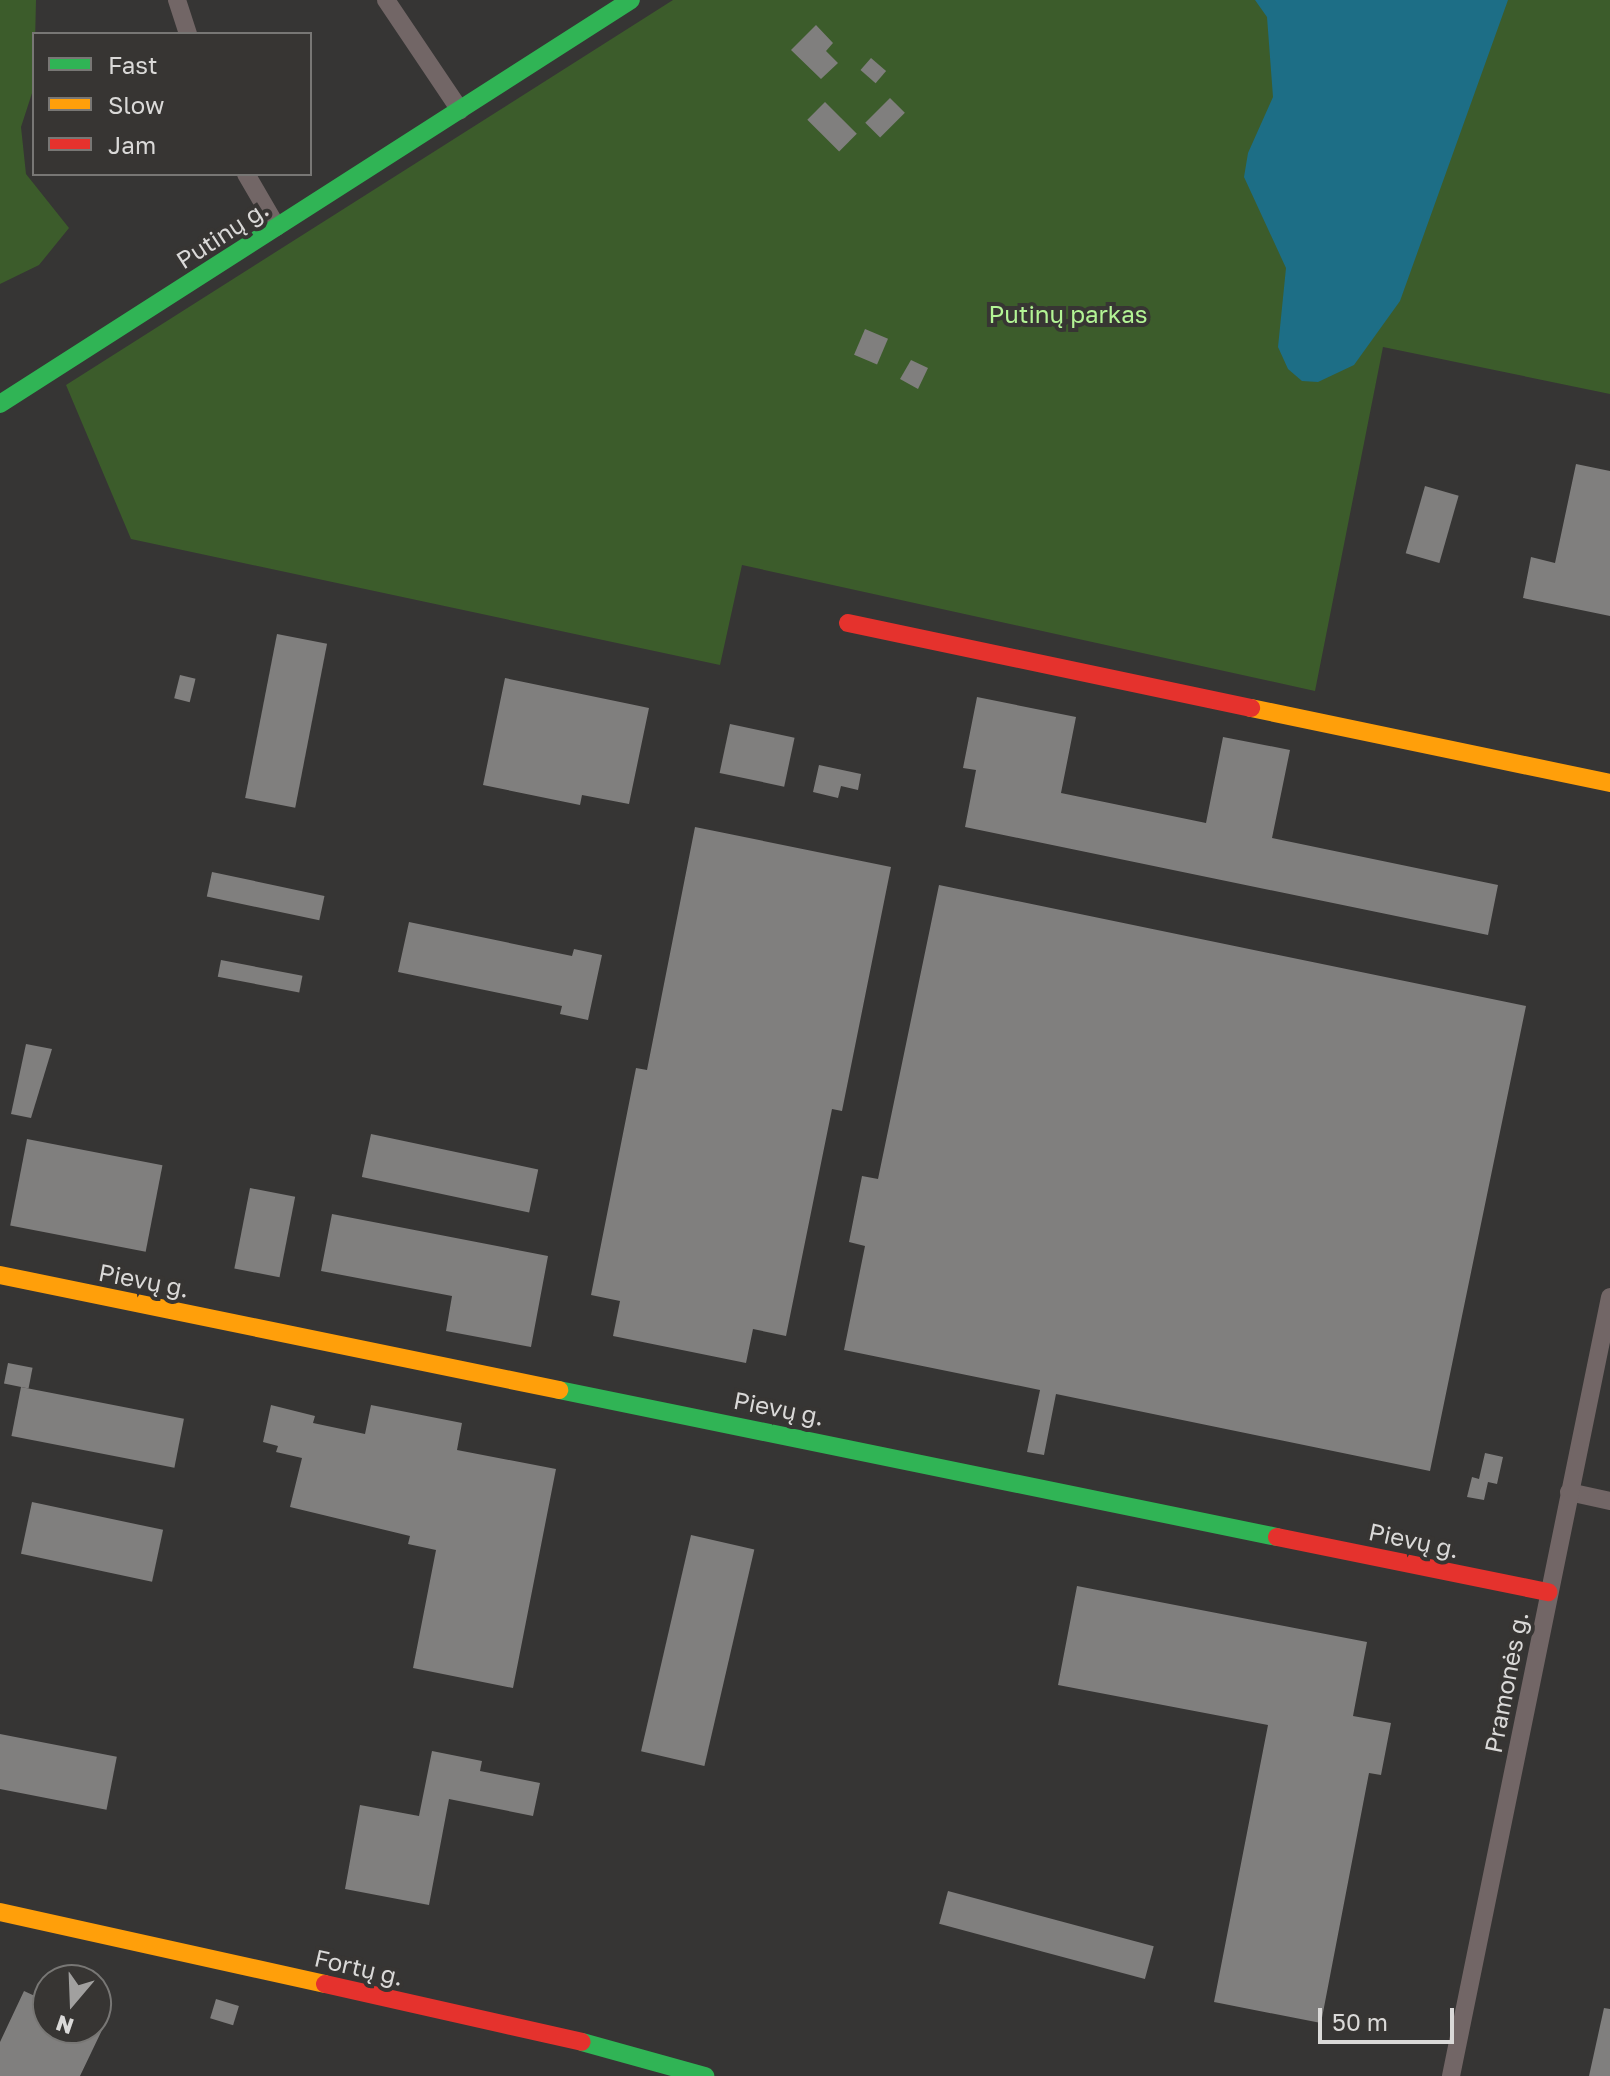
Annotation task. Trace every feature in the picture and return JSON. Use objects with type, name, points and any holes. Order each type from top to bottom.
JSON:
[{"type":"street","points":[[177,0],[187,32]]},
{"type":"street","points":[[386,0],[460,110]]},
{"type":"street","name":"Putinų g.","points":[[0,404],[631,0]]},
{"type":"street","points":[[247,176],[277,227]]},
{"type":"street","points":[[848,623],[1610,783]]},
{"type":"street","name":"Pievų g.","points":[[0,1275],[1548,1592]]},
{"type":"street","name":"Pramonės g.","points":[[1451,2076],[1610,1297]]},
{"type":"street","points":[[1569,1492],[1610,1501]]},
{"type":"street","name":"Fortų g.","points":[[0,1912],[630,2052],[705,2076]]},
{"type":"green space","points":[[0,0],[36,0],[35,32],[32,32],[32,93],[21,127],[26,174],[69,228],[39,265],[0,284]]},
{"type":"green space","name":"Putinų parkas","points":[[673,0],[1610,0],[1610,394],[1383,347],[1315,691],[742,565],[720,665],[131,539],[66,385]]},
{"type":"water","points":[[1255,0],[1508,0],[1400,301],[1354,365],[1318,382],[1302,381],[1288,369],[1278,347],[1286,268],[1244,177],[1248,153],[1273,97],[1267,17]]},
{"type":"building","points":[[816,25],[833,43],[826,51],[838,63],[821,79],[791,50]]},
{"type":"building","points":[[871,58],[886,71],[876,83],[861,70]]},
{"type":"building","points":[[890,98],[905,113],[880,138],[865,123]]},
{"type":"building","points":[[825,102],[857,134],[839,151],[807,120]]},
{"type":"building","points":[[865,329],[888,339],[877,365],[854,355]]},
{"type":"building","points":[[911,360],[928,368],[918,389],[900,379]]},
{"type":"building","points":[[1576,464],[1610,471],[1610,616],[1523,598],[1531,557],[1555,563]]},
{"type":"building","points":[[1425,486],[1459,496],[1439,563],[1406,553]]},
{"type":"building","points":[[277,634],[327,644],[295,808],[245,798]]},
{"type":"building","points":[[180,675],[196,679],[190,702],[174,698]]},
{"type":"building","points":[[505,678],[649,708],[629,804],[582,795],[580,805],[483,785]]},
{"type":"building","points":[[977,697],[1076,717],[1061,793],[1206,823],[1223,737],[1290,750],[1272,838],[1498,885],[1488,935],[965,827],[976,770],[963,768]]},
{"type":"building","points":[[730,724],[795,738],[784,787],[720,773]]},
{"type":"building","points":[[819,765],[861,774],[858,790],[841,786],[838,798],[813,792]]},
{"type":"building","points":[[695,827],[891,867],[842,1111],[832,1109],[786,1336],[753,1329],[746,1363],[613,1336],[620,1301],[591,1295],[636,1068],[647,1070]]},
{"type":"building","points":[[212,872],[324,896],[319,920],[207,896]]},
{"type":"building","points":[[939,885],[1526,1006],[1430,1471],[1056,1394],[1044,1455],[1027,1452],[1040,1390],[844,1350],[865,1246],[849,1242],[862,1176],[878,1179]]},
{"type":"building","points":[[409,922],[572,956],[574,949],[602,955],[588,1020],[560,1014],[562,1006],[398,972]]},
{"type":"building","points":[[221,960],[302,976],[299,993],[218,977]]},
{"type":"building","points":[[26,1044],[52,1049],[31,1118],[11,1114]]},
{"type":"building","points":[[371,1134],[538,1170],[529,1213],[362,1177]]},
{"type":"building","points":[[27,1139],[162,1165],[146,1252],[10,1225]]},
{"type":"building","points":[[250,1188],[295,1197],[280,1277],[234,1268]]},
{"type":"building","points":[[332,1214],[548,1256],[531,1347],[446,1331],[452,1296],[321,1271]]},
{"type":"building","points":[[8,1363],[33,1368],[29,1388],[4,1384]]},
{"type":"building","points":[[21,1387],[184,1419],[174,1468],[11,1436]]},
{"type":"building","points":[[271,1405],[315,1416],[313,1423],[365,1434],[371,1405],[462,1423],[457,1450],[556,1469],[513,1688],[413,1668],[436,1550],[408,1544],[410,1536],[290,1507],[302,1458],[276,1452],[278,1446],[263,1442]]},
{"type":"building","points":[[1485,1453],[1503,1457],[1497,1484],[1488,1482],[1484,1500],[1467,1497],[1472,1477],[1479,1479]]},
{"type":"building","points":[[32,1502],[163,1530],[152,1582],[21,1554]]},
{"type":"building","points":[[691,1535],[754,1550],[704,1766],[641,1751]]},
{"type":"building","points":[[1077,1586],[1367,1642],[1353,1716],[1391,1723],[1381,1775],[1369,1773],[1321,2023],[1214,2002],[1268,1725],[1058,1685]]},
{"type":"building","points":[[0,1734],[117,1757],[107,1810],[0,1789]]},
{"type":"building","points":[[432,1751],[482,1761],[480,1771],[540,1783],[533,1816],[449,1799],[429,1905],[345,1889],[360,1805],[419,1816]]},
{"type":"building","points":[[948,1891],[1154,1946],[1145,1979],[939,1924]]},
{"type":"building","points":[[24,1991],[32,1995],[32,2044],[95,2044],[80,2076],[0,2076],[0,2042]]},
{"type":"building","points":[[216,1999],[239,2006],[233,2025],[210,2018]]},
{"type":"building","points":[[1604,2008],[1610,2009],[1610,2076],[1589,2076]]},
{"type":"traffic: fast","points":[[0,404],[631,0]]},
{"type":"traffic: fast","points":[[559,1390],[1277,1537]]},
{"type":"traffic: fast","points":[[582,2042],[705,2076]]},
{"type":"traffic: slow","points":[[1251,708],[1610,783]]},
{"type":"traffic: slow","points":[[0,1275],[559,1390]]},
{"type":"traffic: slow","points":[[0,1912],[325,1984]]},
{"type":"traffic: jam","points":[[848,623],[1251,708]]},
{"type":"traffic: jam","points":[[1277,1537],[1548,1592]]},
{"type":"traffic: jam","points":[[325,1984],[582,2042]]}]
